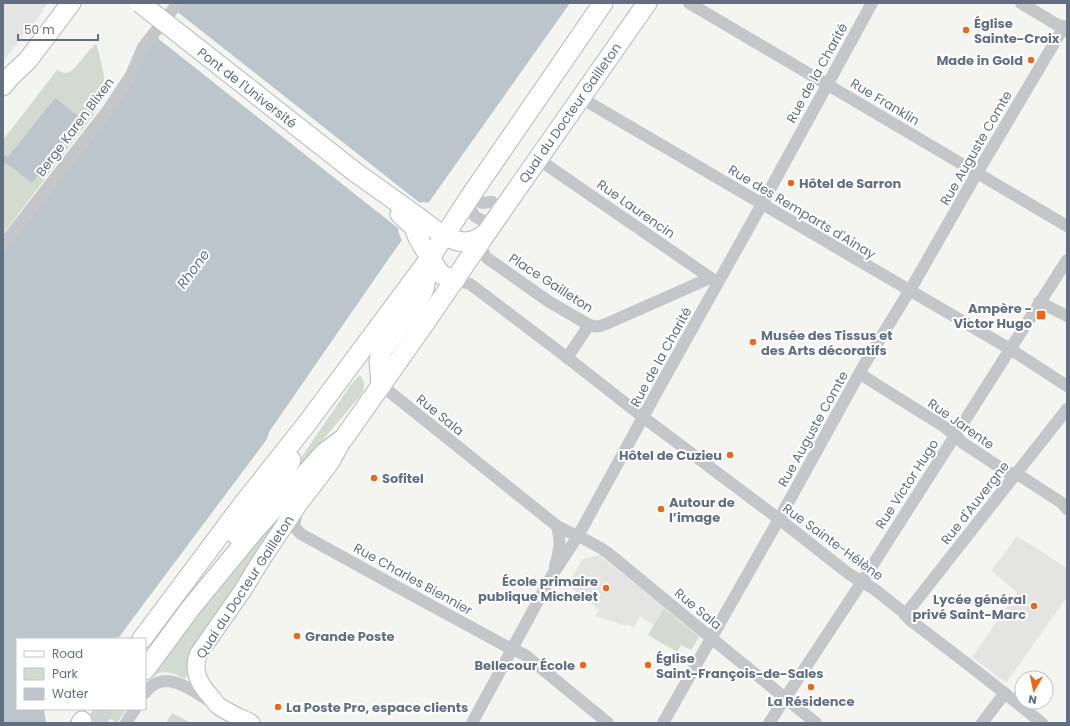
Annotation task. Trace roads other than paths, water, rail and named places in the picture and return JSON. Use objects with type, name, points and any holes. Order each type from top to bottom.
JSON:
[{"type":"main road","points":[[3,86],[28,60],[71,3]]},
{"type":"main road","name":"Pont de l'Université","points":[[140,3],[417,222],[445,235]]},
{"type":"main road","points":[[143,638],[243,504],[308,422],[430,258],[472,193],[603,3]]},
{"type":"main road","name":"Quai du Docteur Gailleton","points":[[220,707],[203,688],[198,678],[196,659],[198,653],[243,590],[298,505],[331,462],[344,438],[381,385],[462,282],[491,227],[647,3]]},
{"type":"main road","points":[[417,222],[418,238],[437,270],[442,275],[462,282]]},
{"type":"main road","name":"Quai du Docteur Gailleton","points":[[445,235],[459,241],[473,241],[480,238],[491,227]]},
{"type":"main road","points":[[381,385],[379,361],[381,352],[417,303],[424,289],[430,258]]},
{"type":"main road","points":[[146,650],[180,603],[275,486],[359,354]]},
{"type":"main road","name":"Quai du Docteur Gailleton","points":[[146,669],[190,609],[254,531],[324,453],[344,438]]},
{"type":"main road","points":[[220,707],[251,723]]},
{"type":"street","name":"Berge Karen Blixen","points":[[3,245],[108,110],[131,75],[143,47],[178,3]]},
{"type":"street","name":"Rue Franklin","points":[[689,3],[1067,226]]},
{"type":"street","name":"Rue de la Charité","points":[[472,723],[552,577],[578,536],[643,417],[714,280],[762,204],[872,3]]},
{"type":"street","points":[[1021,3],[1056,24],[1066,27]]},
{"type":"street","name":"Rue Auguste Comte","points":[[663,723],[860,374],[977,173],[1059,35],[1066,27]]},
{"type":"street","name":"Rue des Remparts d'Ainay","points":[[581,98],[1010,349],[1067,386]]},
{"type":"street","name":"Rue Laurencin","points":[[538,159],[714,280]]},
{"type":"street","points":[[472,193],[482,203],[492,202]]},
{"type":"street","points":[[472,193],[470,210],[475,217],[484,221],[491,227]]},
{"type":"street","name":"Place Gailleton","points":[[491,227],[482,251],[487,258],[548,301],[589,325],[567,358]]},
{"type":"street","name":"Rue Victor Hugo","points":[[769,723],[862,581],[1067,260]]},
{"type":"street","points":[[589,325],[600,327],[714,280]]},
{"type":"street","points":[[462,282],[567,358]]},
{"type":"street","points":[[1039,302],[1067,316]]},
{"type":"street","name":"Rue Sainte-Hélène","points":[[567,358],[850,574],[874,589],[898,608],[910,620],[1042,723]]},
{"type":"street","name":"Rue Jarente","points":[[860,374],[946,428],[963,443],[1007,472],[1022,477],[1062,503],[1067,508]]},
{"type":"street","name":"Rue Sala","points":[[381,385],[557,526],[599,546],[816,723]]},
{"type":"street","name":"Rue d'Auvergne","points":[[905,615],[1067,409]]},
{"type":"street","points":[[298,505],[294,527],[301,534]]},
{"type":"street","points":[[552,577],[560,547],[557,526]]},
{"type":"street","points":[[262,559],[275,554],[290,532],[301,534]]},
{"type":"street","name":"Rue Charles Biennier","points":[[301,534],[525,655],[608,723]]},
{"type":"street","points":[[146,692],[158,682],[175,682],[220,707]]},
{"type":"street","points":[[982,723],[1005,694]]},
{"type":"street","points":[[126,723],[134,710]]},
{"type":"water","name":"Rhone","points":[[183,3],[570,3],[385,264],[269,432],[267,439],[119,637],[16,638],[16,710],[44,710],[46,723],[3,723],[3,253],[151,45]]},
{"type":"water","points":[[55,98],[82,119],[32,183],[6,163],[3,166],[3,157],[5,155],[8,157]]},
{"type":"tunnel","points":[[96,723],[104,710]]},
{"type":"place","name":"Église Sainte-Croix","points":[[966,30]]},
{"type":"place","name":"Made in Gold","points":[[1031,60]]},
{"type":"place","name":"Hôtel de Sarron","points":[[791,183]]},
{"type":"place","name":"Ampère - Victor Hugo","points":[[1041,315]]},
{"type":"place","name":"Musée des Tissus et des Arts décoratifs","points":[[753,342]]},
{"type":"place","name":"Hôtel de Cuzieu","points":[[730,455]]},
{"type":"place","name":"Sofitel","points":[[374,478]]},
{"type":"place","name":"Autour de l’image","points":[[661,509]]},
{"type":"place","name":"École primaire publique Michelet","points":[[606,588]]},
{"type":"place","name":"Lycée général privé Saint-Marc","points":[[1034,606]]},
{"type":"place","name":"Grande Poste","points":[[297,636]]},
{"type":"place","name":"Bellecour École","points":[[583,665]]},
{"type":"place","name":"Église Saint-François-de-Sales","points":[[648,665]]},
{"type":"place","name":"La Résidence","points":[[811,687]]},
{"type":"place","name":"La Poste Pro, espace clients","points":[[278,707]]}]
